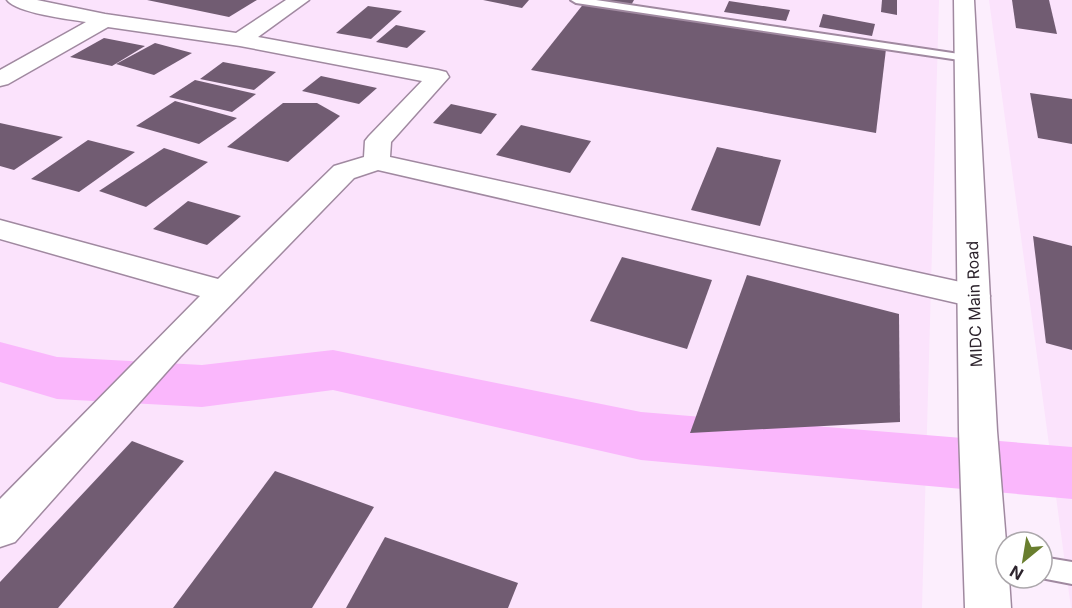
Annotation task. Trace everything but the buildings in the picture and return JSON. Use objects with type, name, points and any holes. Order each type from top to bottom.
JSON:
[{"type":"street","points":[[17,0],[60,12],[240,40],[438,77],[378,141],[377,162]]},
{"type":"street","points":[[60,12],[84,0]]},
{"type":"street","points":[[240,40],[299,0]]},
{"type":"street","name":"MIDC Main Road","points":[[964,0],[978,431],[992,550],[988,608]]},
{"type":"street","points":[[0,79],[105,20]]},
{"type":"street","points":[[0,528],[168,348],[344,172],[377,162],[974,296]]},
{"type":"street","points":[[0,229],[224,292]]},
{"type":"lane","points":[[576,0],[966,58]]},
{"type":"lane","points":[[1054,570],[1072,573]]},
{"type":"shaded area","points":[[0,0],[939,0],[922,608],[0,608]]},
{"type":"shaded area","points":[[989,0],[1072,0],[1072,608],[1071,608]]},
{"type":"waterway","points":[[0,362],[57,378],[202,386],[333,370],[641,436],[1072,473]]}]
